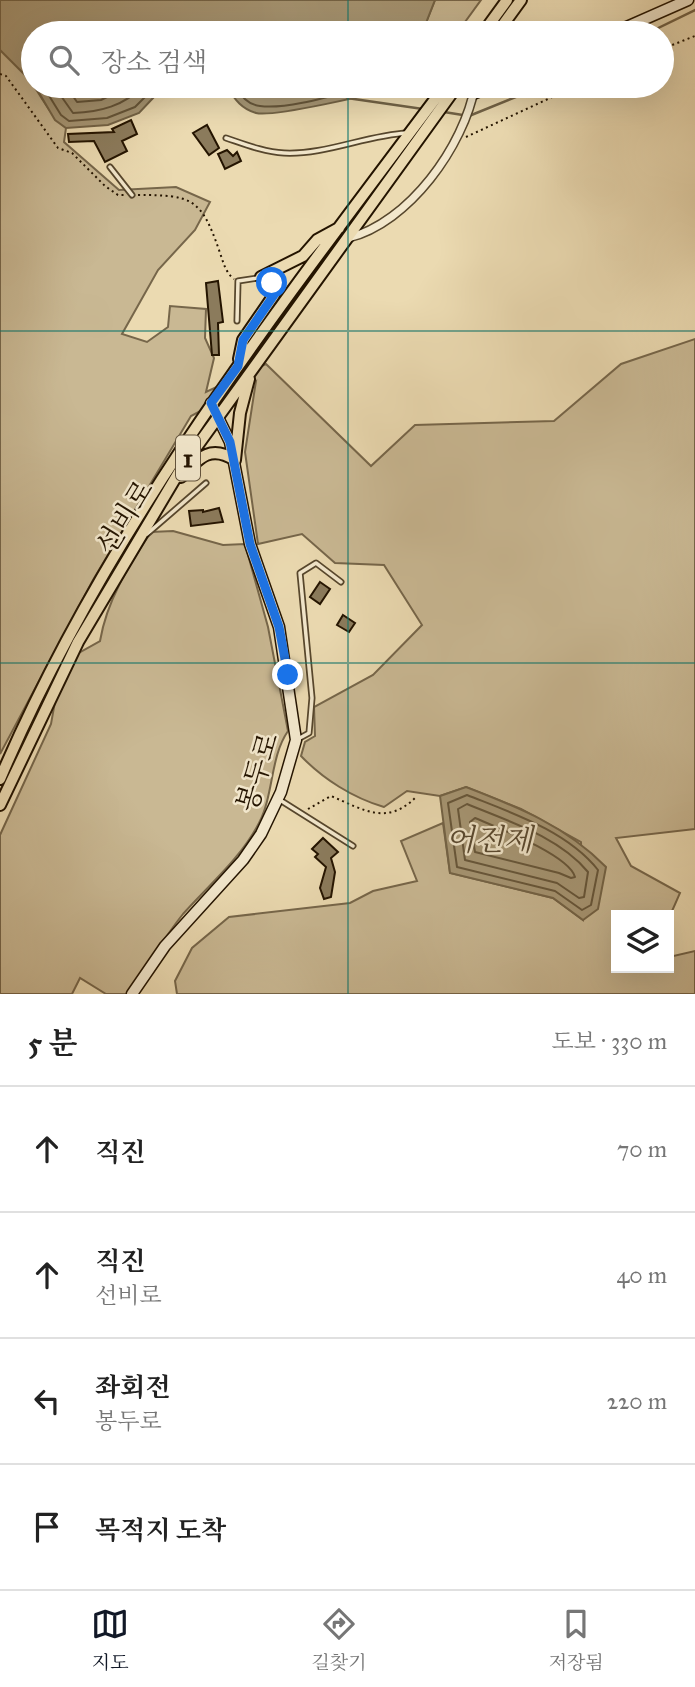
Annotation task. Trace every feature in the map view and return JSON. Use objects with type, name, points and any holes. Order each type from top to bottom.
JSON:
[{"type":"main road","points":[[506,21],[521,0]]},
{"type":"main road","points":[[640,21],[688,0]]},
{"type":"main road","points":[[492,21],[506,1]]},
{"type":"main road","name":"1","points":[[415,135],[438,98]]},
{"type":"main road","name":"1","points":[[415,135],[447,98]]},
{"type":"main road","name":"선비로","points":[[0,779],[54,663],[87,601],[211,403],[342,227],[415,135]]},
{"type":"main road","name":"선비로","points":[[0,805],[78,642],[134,544],[217,416],[347,239],[415,135]]},
{"type":"main road","points":[[261,277],[293,262],[317,240],[342,227]]},
{"type":"main road","points":[[238,366],[243,340],[274,295],[272,283],[261,277]]},
{"type":"main road","points":[[166,493],[204,456],[223,452],[235,460],[240,413],[252,370]]},
{"type":"main road","name":"봉두로","points":[[132,994],[165,946],[243,860],[261,834],[278,799],[296,740],[279,627],[250,544],[235,460],[211,403]]},
{"type":"street","points":[[347,239],[366,234],[417,195],[448,157],[471,98]]},
{"type":"lane","points":[[226,138],[284,153],[313,150],[383,134],[415,135]]},
{"type":"lane","points":[[110,167],[132,195]]},
{"type":"lane","points":[[237,321],[238,281],[261,277]]},
{"type":"lane","points":[[134,544],[206,483]]},
{"type":"lane","points":[[296,740],[309,733],[312,698],[300,573],[316,563],[341,582]]},
{"type":"lane","points":[[278,799],[353,846]]},
{"type":"path","points":[[674,45],[695,36]]},
{"type":"path","points":[[454,144],[551,98]]},
{"type":"path","points":[[301,813],[331,796],[358,808],[389,816],[405,808],[416,797]]},
{"type":"shaded area","points":[[435,0],[481,0],[466,21],[427,21]]},
{"type":"shaded area","points":[[0,50],[21,68],[21,98],[42,98],[66,128],[64,142],[119,190],[176,187],[210,202],[195,230],[158,270],[122,334],[147,342],[168,327],[170,306],[206,309],[205,338],[214,358],[206,392],[266,364],[371,466],[415,425],[554,421],[621,364],[695,339],[695,829],[616,838],[631,866],[680,893],[673,910],[611,910],[611,973],[674,973],[674,956],[695,951],[695,994],[177,994],[175,981],[192,948],[229,917],[350,903],[373,891],[417,881],[401,841],[443,823],[450,873],[553,898],[583,920],[581,842],[521,809],[466,787],[440,796],[407,791],[384,807],[339,787],[301,756],[305,742],[315,736],[314,707],[373,675],[422,625],[384,565],[335,563],[302,534],[258,544],[245,452],[256,381],[191,416],[93,580],[0,754]]},
{"type":"shaded area","points":[[173,531],[223,545],[245,544],[268,627],[288,731],[278,752],[264,812],[243,848],[183,914],[127,994],[106,994],[80,978],[72,994],[0,994],[0,835],[51,724],[56,696],[77,654],[100,641],[113,598],[151,532]]},
{"type":"water","points":[[0,0],[435,0],[427,21],[21,21],[21,71],[0,50]]},
{"type":"water","points":[[42,98],[153,98],[139,113],[108,125],[66,128],[55,120]]},
{"type":"water","points":[[235,98],[353,98],[302,109],[266,113],[251,111]]},
{"type":"water","name":"어전제","points":[[466,787],[540,819],[591,853],[606,867],[598,909],[583,920],[553,898],[450,873],[440,796]]},
{"type":"building","points":[[131,120],[137,134],[122,141],[127,151],[105,162],[94,141],[69,142],[68,134],[114,132],[112,129]]},
{"type":"building","points":[[207,125],[219,148],[209,155],[193,133]]},
{"type":"building","points":[[227,150],[233,156],[237,152],[241,161],[225,169],[218,154]]},
{"type":"building","points":[[218,281],[223,322],[218,323],[219,355],[212,355],[206,283]]},
{"type":"building","points":[[219,508],[223,522],[191,526],[189,511],[203,512]]},
{"type":"building","points":[[320,582],[330,589],[320,604],[310,597]]},
{"type":"building","points":[[343,615],[355,623],[349,632],[337,625]]},
{"type":"building","points":[[323,838],[338,852],[331,858],[335,872],[331,897],[324,899],[320,888],[326,867],[315,857],[318,854],[312,849]]},
{"type":"waterway","points":[[673,21],[695,10]]},
{"type":"waterway","points":[[347,98],[423,109]]},
{"type":"waterway","points":[[444,112],[469,116],[513,98]]},
{"type":"route","points":[[272,283],[274,295],[243,340],[238,366],[211,403],[230,442],[250,544],[279,627],[288,675]]}]
